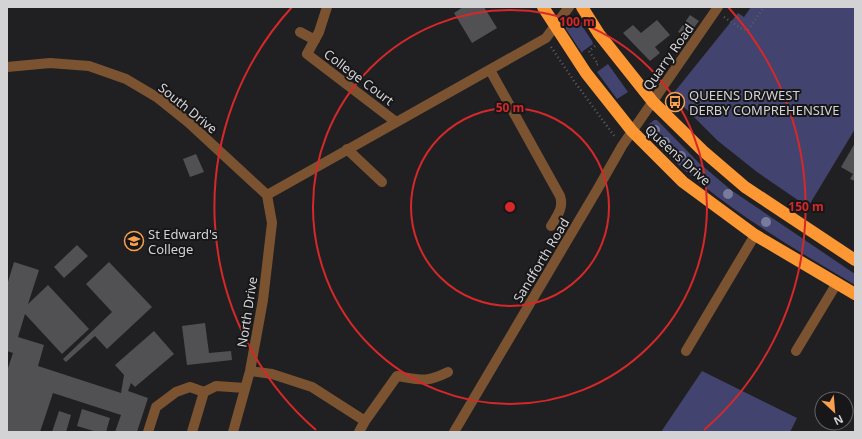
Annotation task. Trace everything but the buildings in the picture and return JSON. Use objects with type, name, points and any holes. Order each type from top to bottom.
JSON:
[{"type":"highway","name":"Queens Drive","points":[[543,7],[586,73],[632,131],[683,182],[755,235],[855,294]]},
{"type":"highway","name":"Queens Drive","points":[[582,7],[604,40],[652,102],[703,151],[745,187],[855,260]]},
{"type":"street","points":[[300,32],[315,40],[327,7]]},
{"type":"street","points":[[267,195],[546,38],[569,7]]},
{"type":"street","name":"Quarry Road","points":[[652,102],[717,9]]},
{"type":"street","name":"College Court","points":[[315,40],[307,54],[396,122]]},
{"type":"street","name":"South Drive","points":[[7,67],[50,63],[89,66],[126,79],[158,98],[188,122],[267,195]]},
{"type":"street","points":[[490,70],[560,196],[562,202],[561,208],[551,226]]},
{"type":"street","name":"Sandforth Road","points":[[454,432],[622,146],[652,102]]},
{"type":"street","points":[[347,149],[382,182]]},
{"type":"street","name":"North Drive","points":[[233,432],[250,371],[263,300],[272,223],[267,195]]},
{"type":"street","points":[[686,350],[755,235]]},
{"type":"street","points":[[796,351],[837,283]]},
{"type":"street","points":[[250,371],[272,374],[312,387],[365,421]]},
{"type":"street","points":[[359,432],[365,421],[397,376],[422,381],[436,378],[448,372]]},
{"type":"street","points":[[148,432],[156,407],[176,392],[190,387],[204,392],[216,386],[245,388]]},
{"type":"street","points":[[192,432],[204,392]]},
{"type":"path","points":[[717,9],[742,29],[748,30],[764,7]]},
{"type":"path","points":[[546,38],[574,81],[622,146]]},
{"type":"path","points":[[574,81],[598,64],[589,50],[604,40]]},
{"type":"shaded area","points":[[751,7],[855,7],[855,129],[808,207],[757,172],[718,141],[672,95],[738,13],[744,17]]},
{"type":"shaded area","points":[[574,20],[580,23],[593,44],[582,53],[566,29],[568,22]]},
{"type":"shaded area","points":[[608,64],[628,92],[617,99],[597,72]]},
{"type":"shaded area","points":[[654,120],[657,120],[698,162],[731,190],[855,274],[855,285],[799,252],[719,198],[693,178],[646,133],[647,126]]},
{"type":"shaded area","points":[[702,371],[797,418],[790,432],[661,432]]},
{"type":"place","name":"QUEENS DR/WEST DERBY COMPREHENSIVE","points":[[675,102]]},
{"type":"place","name":"St Edward's College","points":[[134,241]]}]
